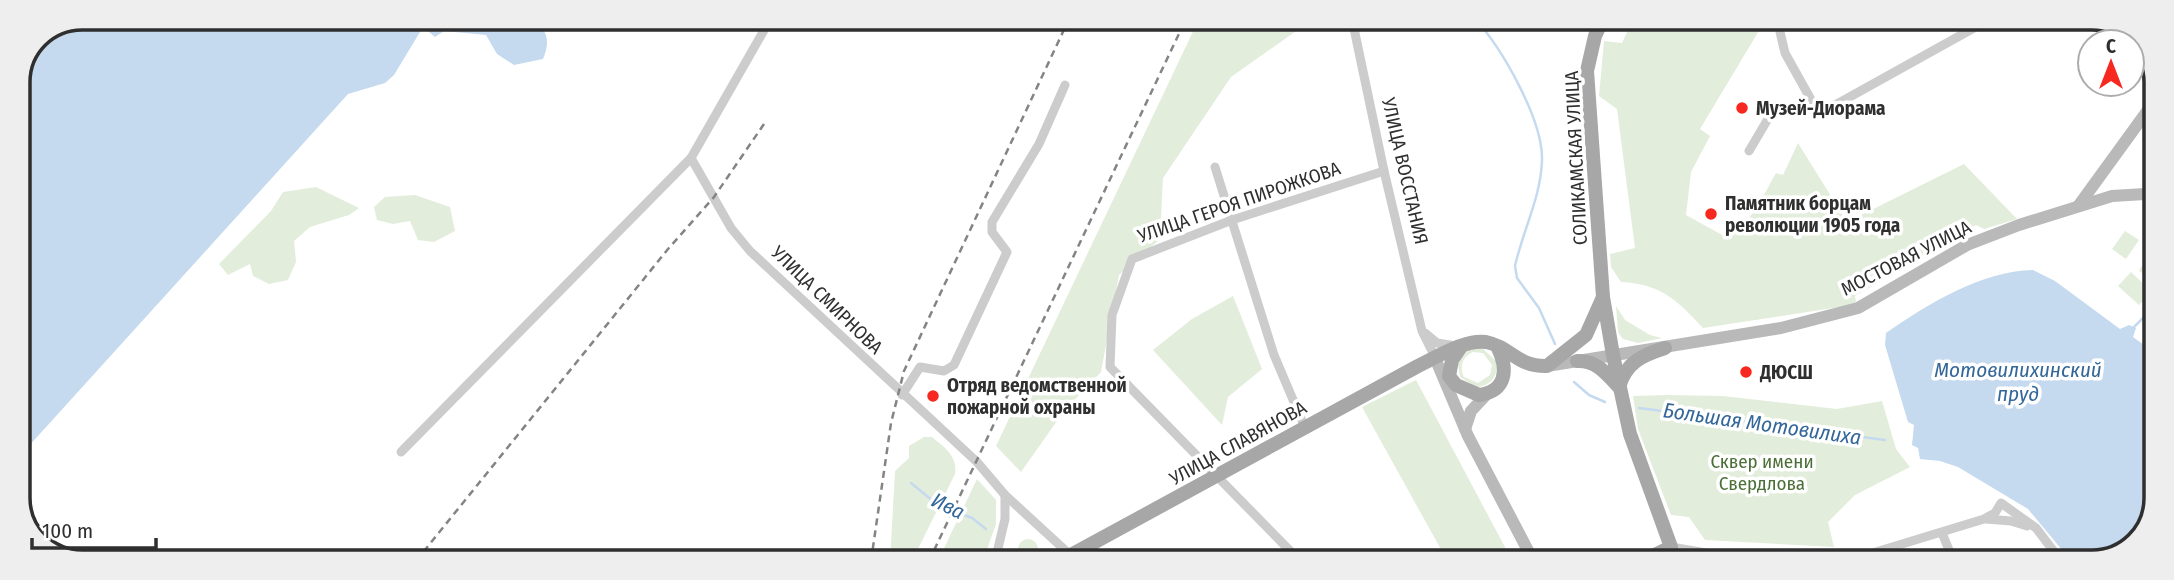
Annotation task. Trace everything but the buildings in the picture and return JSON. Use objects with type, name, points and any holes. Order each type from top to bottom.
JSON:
[{"type":"main road","name":"СОЛИКАМСКАЯ УЛИЦА","points":[[1598,30],[1587,71],[1603,297],[1630,434],[1671,547]]},
{"type":"main road","points":[[2079,205],[2144,116]]},
{"type":"main road","name":"МОСТОВАЯ УЛИЦА","points":[[1497,346],[1519,362],[1547,366],[1781,328],[1858,308],[1967,245],[2079,205],[2112,196],[2144,194]]},
{"type":"main road","name":"СОЛИКАМСКАЯ УЛИЦА","points":[[1547,366],[1586,335],[1603,297]]},
{"type":"main road","points":[[1457,413],[1449,376],[1452,360],[1461,347],[1477,342],[1497,346],[1505,362],[1504,378],[1501,384],[1471,411],[1467,433]]},
{"type":"main road","name":"УЛИЦА СЛАВЯНОВА","points":[[1085,550],[1305,428],[1435,358],[1461,347]]},
{"type":"main road","points":[[1577,361],[1598,366],[1619,387],[1632,363],[1639,357],[1665,348]]},
{"type":"main road","points":[[1435,358],[1457,413],[1528,550]]},
{"type":"main road","points":[[1449,376],[1456,385],[1470,393],[1488,394]]},
{"type":"main road","points":[[1665,550],[1671,547]]},
{"type":"street","points":[[401,452],[691,158],[764,30]]},
{"type":"street","name":"УЛИЦА ВОССТАНИЯ","points":[[1354,30],[1422,331],[1435,358],[1449,376]]},
{"type":"street","points":[[1780,30],[1786,53],[1819,114],[1970,30]]},
{"type":"street","points":[[902,395],[920,367],[938,371],[954,365],[1007,252],[992,232],[992,222],[1038,144],[1065,85]]},
{"type":"street","points":[[1749,151],[1775,107],[1802,110]]},
{"type":"street","name":"УЛИЦА СМИРНОВА","points":[[691,158],[738,238],[902,395],[977,462],[1005,495],[1060,550]]},
{"type":"street","points":[[1215,167],[1274,355],[1305,428]]},
{"type":"street","name":"УЛИЦА ГЕРОЯ ПИРОЖКОВА","points":[[1218,476],[1110,367],[1112,315],[1132,259],[1232,220],[1384,171]]},
{"type":"street","points":[[1422,331],[1437,343],[1461,347]]},
{"type":"street","points":[[1218,476],[1289,550]]},
{"type":"street","points":[[998,550],[1005,519],[1005,495]]},
{"type":"street","points":[[1884,550],[1984,519],[1995,513],[2001,503],[2036,528],[2053,550]]},
{"type":"street","points":[[1984,519],[2011,521],[2036,528]]},
{"type":"street","points":[[1942,533],[1949,550]]},
{"type":"street","points":[[1671,547],[1689,550]]},
{"type":"green space","points":[[1194,30],[1298,30],[1231,77],[1163,178],[1160,239],[1119,275],[1101,372],[1064,411],[1021,472],[996,446]]},
{"type":"green space","points":[[1628,30],[1759,30],[1700,129],[1710,136],[1691,172],[1686,215],[1724,236],[1748,219],[1776,173],[1783,175],[1798,143],[1847,222],[1964,164],[2017,219],[1984,229],[1976,225],[1855,296],[1856,302],[1846,306],[1703,328],[1667,295],[1647,286],[1621,282],[1611,267],[1610,254],[1635,248],[1617,109],[1599,96],[1604,41],[1622,43]]},
{"type":"green space","points":[[316,187],[359,208],[349,215],[310,227],[294,241],[296,262],[288,280],[269,284],[253,276],[250,264],[228,275],[219,264],[271,211],[283,192]]},
{"type":"green space","points":[[415,195],[450,207],[455,231],[434,242],[418,240],[410,221],[393,224],[377,220],[374,207],[385,197]]},
{"type":"green space","points":[[2125,231],[2139,240],[2126,259],[2112,249]]},
{"type":"green space","points":[[2131,272],[2144,284],[2144,300],[2139,305],[2118,286]]},
{"type":"green space","points":[[1233,296],[1262,369],[1228,397],[1222,425],[1153,350],[1192,319]]},
{"type":"green space","points":[[1616,306],[1625,320],[1650,335],[1662,338],[1638,343],[1623,339],[1618,332]]},
{"type":"green space","points":[[1482,348],[1496,361],[1495,376],[1486,385],[1476,387],[1460,377],[1458,364],[1469,349]],"holes":[[[1473,352],[1483,353],[1492,365],[1490,375],[1478,383],[1464,377],[1464,359]]]},
{"type":"green space","points":[[1416,380],[1506,550],[1441,550],[1362,407]]},
{"type":"green space","name":"Сквер имени Свердлова","points":[[1633,396],[1723,396],[1837,409],[1882,401],[1896,449],[1910,467],[1855,495],[1828,522],[1834,547],[1705,540],[1689,517],[1671,515],[1638,429]]},
{"type":"green space","points":[[924,437],[932,437],[949,452],[954,462],[955,474],[917,550],[891,550],[895,471],[909,458],[909,446]]},
{"type":"green space","points":[[977,479],[996,500],[996,524],[987,550],[943,550]]},
{"type":"green space","points":[[1024,539],[1032,539],[1038,545],[1038,550],[1018,550],[1018,545]]},
{"type":"water","points":[[82,30],[421,30],[394,75],[385,83],[348,94],[30,445],[30,82],[34,62],[45,45],[62,34]]},
{"type":"water","points":[[427,30],[543,30],[547,45],[543,59],[514,65],[497,54],[486,35],[444,31],[435,37]]},
{"type":"water","name":"Мотовилихинский пруд","points":[[2033,270],[2055,281],[2120,329],[2129,325],[2136,328],[2133,337],[2144,345],[2143,508],[2133,530],[2112,546],[2092,550],[2062,550],[2028,509],[1958,467],[1940,461],[1920,459],[1918,448],[1912,445],[1914,425],[1908,422],[1885,345],[1886,333],[1956,291],[1994,276]]},
{"type":"waterway","name":"Большая Мотовилиха","points":[[1484,30],[1519,85],[1541,144],[1541,174],[1515,266],[1517,278],[1539,308],[1555,344]]},
{"type":"waterway","points":[[2134,327],[2144,317]]},
{"type":"waterway","name":"Большая Мотовилиха","points":[[1574,382],[1589,395],[1605,402]]},
{"type":"waterway","name":"Большая Мотовилиха","points":[[1639,408],[1885,440]]},
{"type":"waterway","name":"Ива","points":[[911,483],[938,505],[972,518],[986,529]]},
{"type":"railway","points":[[873,550],[891,423],[904,371],[1064,30]]},
{"type":"railway","points":[[934,550],[1181,30]]},
{"type":"railway","points":[[425,550],[668,249],[714,197],[764,124]]},
{"type":"place","name":"Музей-Диорама","points":[[1742,108]]},
{"type":"place","name":"Памятник борцам революции 1905 года","points":[[1711,214]]},
{"type":"place","name":"ДЮСШ","points":[[1746,372]]},
{"type":"place","name":"Отряд ведомственной пожарной охраны","points":[[933,396]]}]
